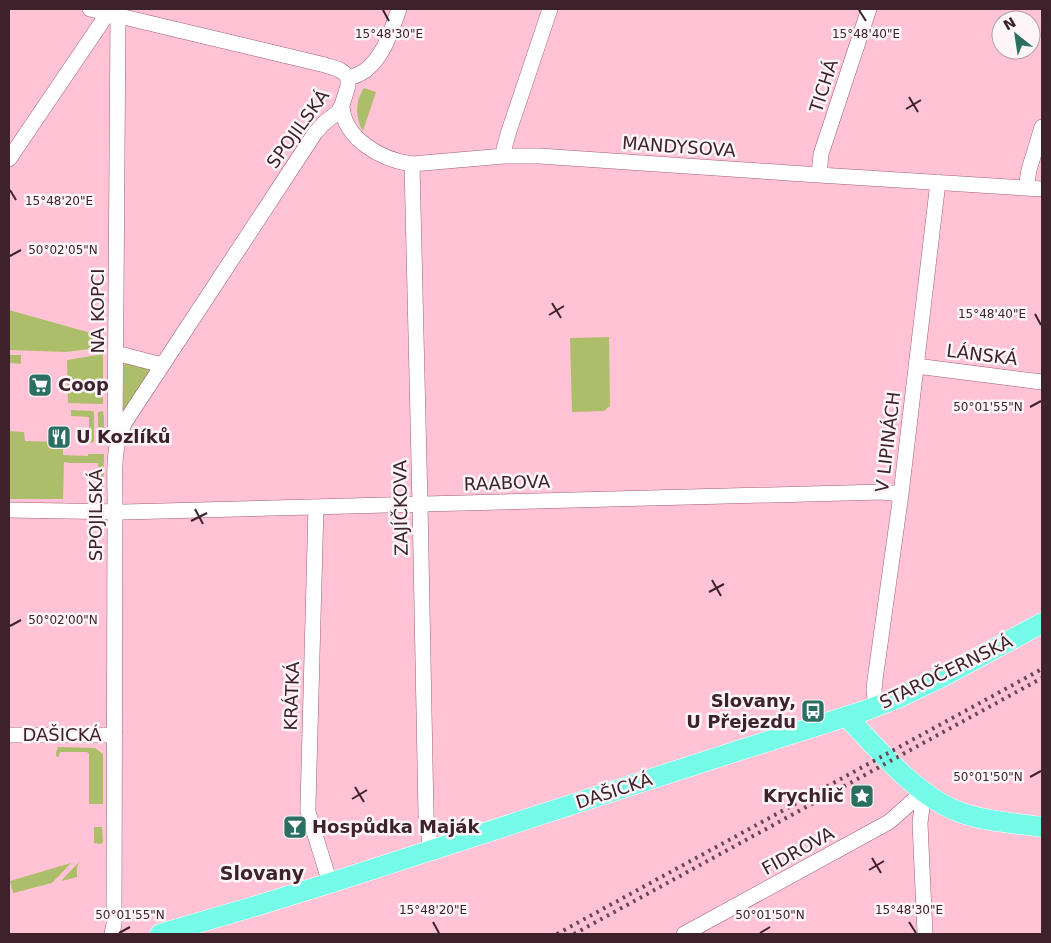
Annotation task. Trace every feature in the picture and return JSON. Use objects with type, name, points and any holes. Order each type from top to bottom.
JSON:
[{"type":"main road","name":"STAROČERNSKÁ","points":[[847,717],[876,707],[958,670],[1042,623]]},
{"type":"main road","name":"DAŠICKÁ","points":[[160,934],[330,883],[847,717]]},
{"type":"main road","points":[[847,717],[890,761],[924,791],[942,803],[961,812],[985,818],[1042,827]]},
{"type":"street","points":[[90,9],[324,65],[342,71],[348,78]]},
{"type":"street","name":"SPOJILSKÁ","points":[[112,934],[114,924],[115,457],[117,440],[122,427],[315,133],[338,112],[348,86],[348,78],[360,74],[380,55],[388,40],[399,9]]},
{"type":"street","points":[[504,156],[508,134],[550,9]]},
{"type":"street","name":"TICHÁ","points":[[819,175],[821,154],[869,9]]},
{"type":"street","points":[[9,159],[113,14]]},
{"type":"street","name":"NA KOPCI","points":[[113,14],[115,457]]},
{"type":"street","name":"MANDYSOVA","points":[[342,104],[347,124],[364,144],[374,151],[395,160],[412,164],[504,156],[539,156],[1042,189]]},
{"type":"street","points":[[1026,188],[1029,170],[1042,127]]},
{"type":"street","name":"ZAJÍČKOVA","points":[[412,164],[426,816],[431,850]]},
{"type":"street","name":"V LIPINÁCH","points":[[876,707],[875,680],[901,494],[938,182]]},
{"type":"street","points":[[116,353],[162,365]]},
{"type":"street","name":"LÁNSKÁ","points":[[916,366],[1042,382]]},
{"type":"street","name":"RAABOVA","points":[[9,510],[115,512],[882,492],[901,494]]},
{"type":"street","name":"KRÁTKÁ","points":[[316,507],[308,812],[330,883]]},
{"type":"street","name":"DAŠICKÁ","points":[[9,735],[115,735]]},
{"type":"street","points":[[924,791],[920,823],[925,934]]},
{"type":"street","name":"FIDROVA","points":[[684,934],[889,822],[924,791]]},
{"type":"green space","points":[[364,88],[376,92],[363,131],[360,126],[357,110],[359,98]]},
{"type":"green space","points":[[9,310],[105,337],[104,345],[100,348],[66,352],[9,350]]},
{"type":"green space","points":[[609,337],[610,406],[604,411],[572,412],[570,338]]},
{"type":"green space","points":[[103,354],[103,404],[68,403],[67,360]]},
{"type":"green space","points":[[9,355],[21,355],[21,364],[9,363]]},
{"type":"green space","points":[[127,362],[150,367],[152,370],[123,412],[124,365]]},
{"type":"green space","points":[[71,410],[94,412],[94,442],[89,443],[89,417],[71,416]]},
{"type":"green space","points":[[103,411],[104,442],[99,444],[98,412]]},
{"type":"green space","points":[[9,431],[24,432],[25,441],[63,442],[63,455],[88,456],[88,454],[104,454],[103,498],[98,500],[98,463],[64,462],[63,499],[9,499]]},
{"type":"green space","points":[[58,747],[95,748],[103,754],[103,804],[89,804],[89,754],[87,752],[61,752],[59,757],[56,756]]},
{"type":"green space","points":[[94,827],[102,827],[103,842],[101,844],[94,843]]},
{"type":"green space","points":[[80,861],[77,867],[77,877],[61,881]]},
{"type":"green space","points":[[71,863],[52,883],[13,893],[10,881]]},
{"type":"railway","points":[[557,934],[1042,669]]},
{"type":"railway","points":[[574,934],[1042,678]]},
{"type":"place","name":"Coop","points":[[40,385]]},
{"type":"place","name":"U Kozlíků","points":[[59,437]]},
{"type":"place","name":"Slovany, U Přejezdu","points":[[813,711]]},
{"type":"place","name":"Krychlič","points":[[862,796]]},
{"type":"place","name":"Hospůdka Maják","points":[[295,827]]},
{"type":"district","name":"Slovany","points":[[262,873]]}]
